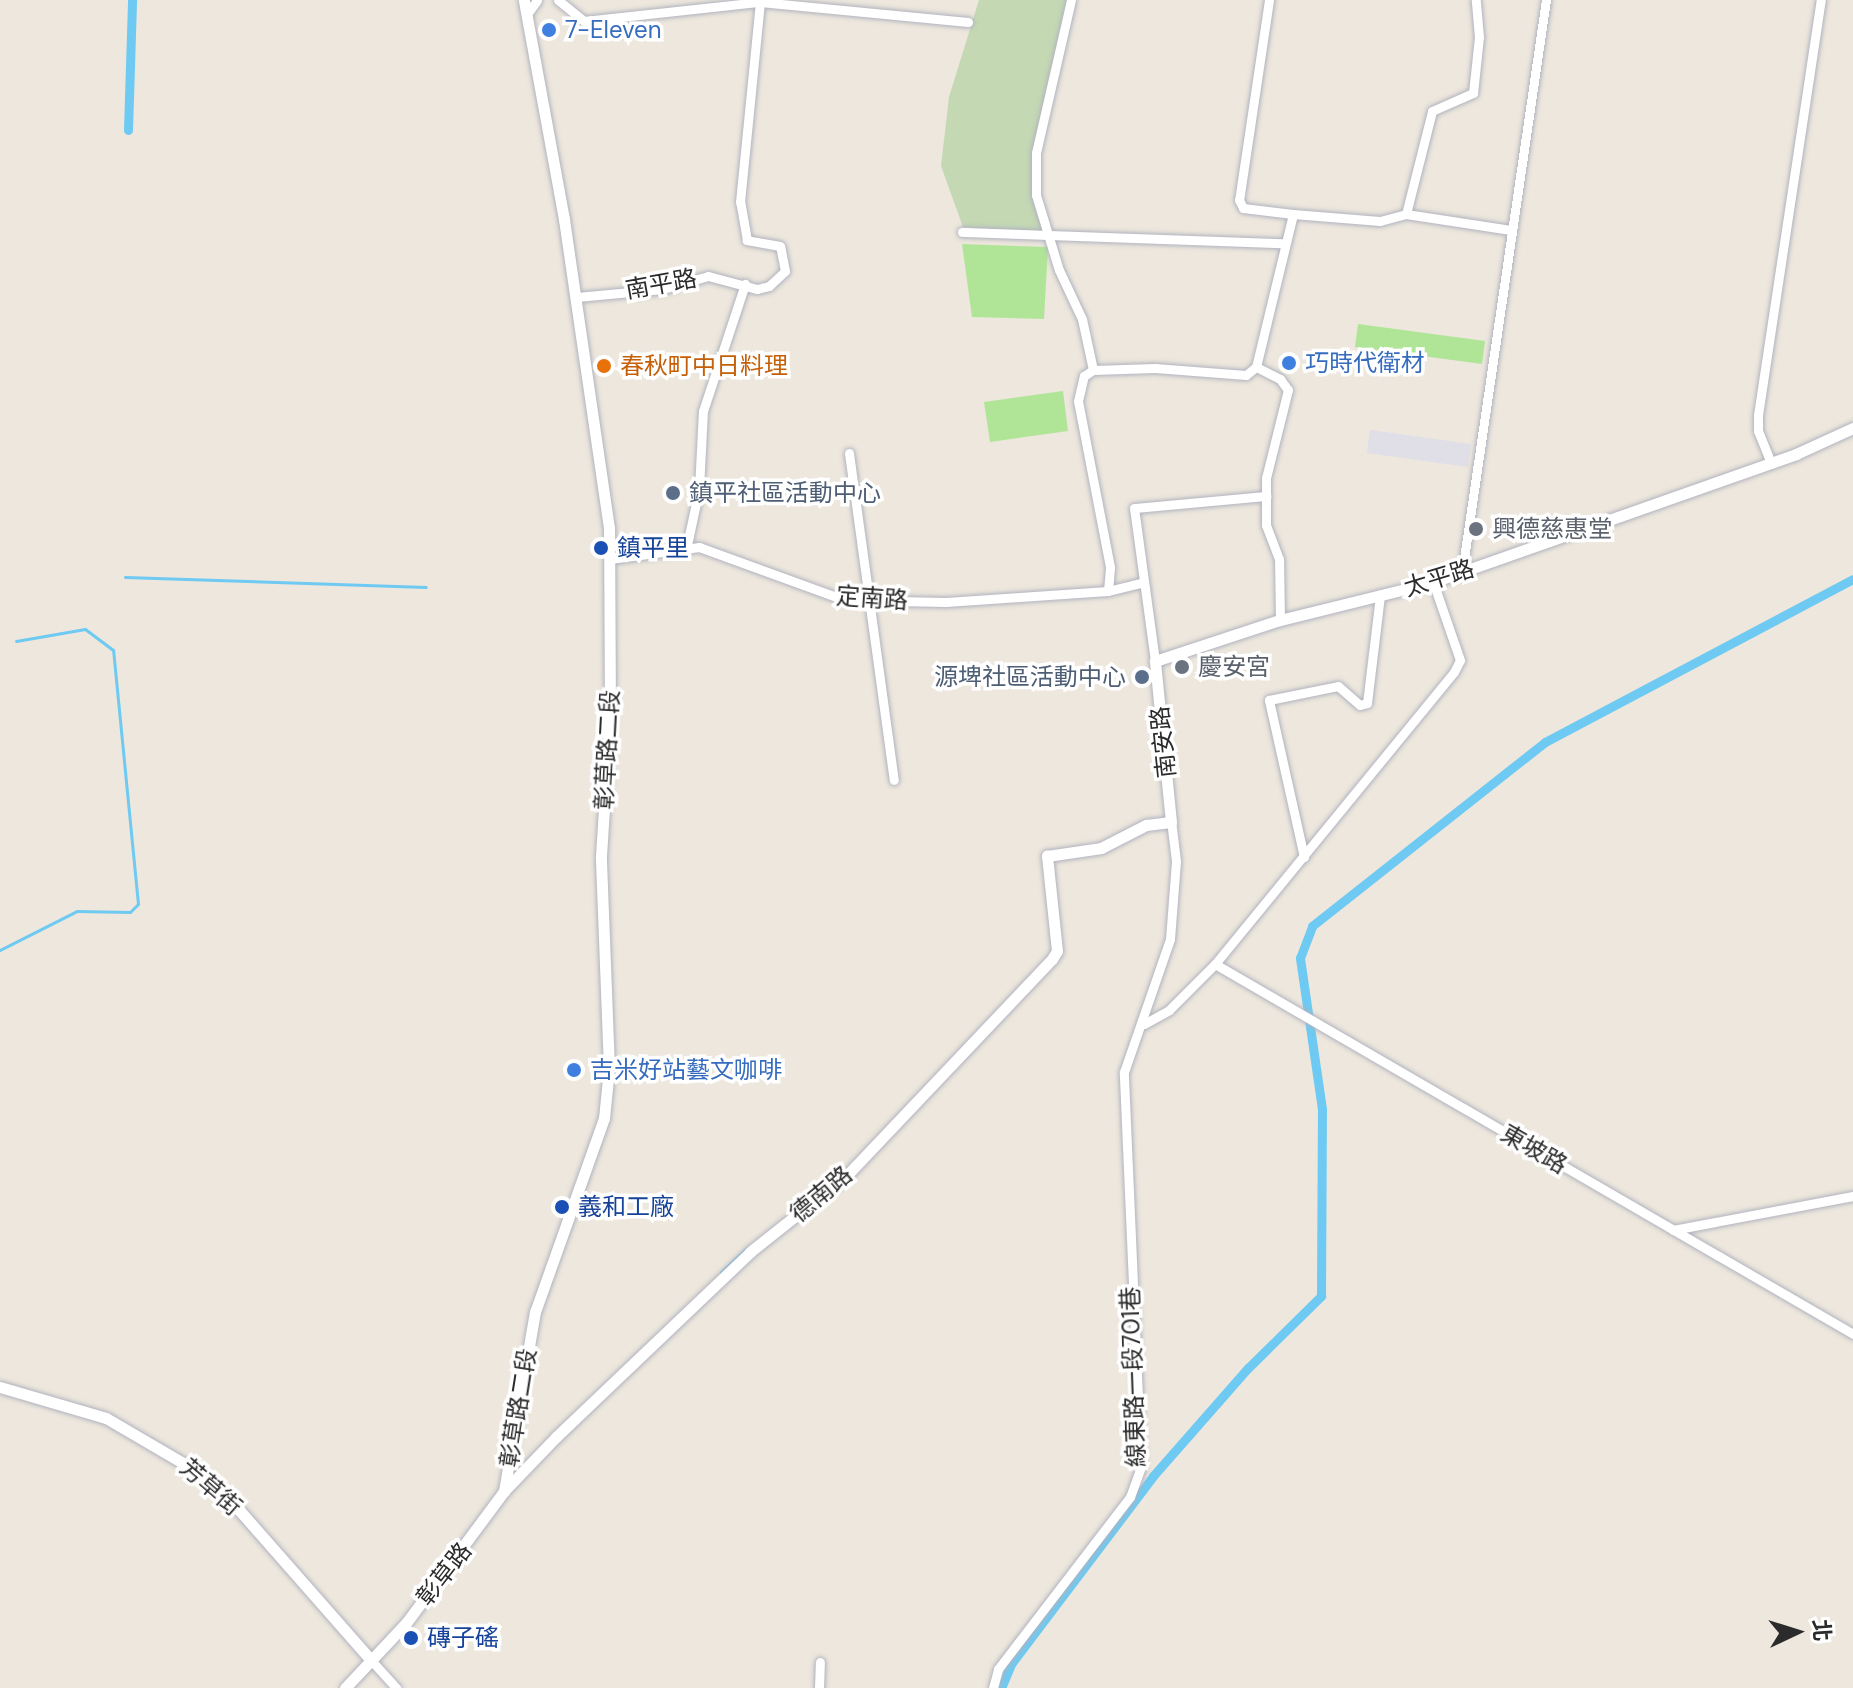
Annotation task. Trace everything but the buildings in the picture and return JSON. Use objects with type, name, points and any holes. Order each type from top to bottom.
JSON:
[{"type":"street","name":"彰草路二段","points":[[504,1491],[541,1288],[607,1097],[601,856],[610,712],[610,559],[577,297],[524,0]]},
{"type":"street","points":[[527,14],[537,0]]},
{"type":"street","points":[[558,0],[584,21],[760,1],[968,22]]},
{"type":"street","points":[[1071,0],[1036,153],[1036,195],[1048,235],[1082,319],[1093,370]]},
{"type":"street","points":[[1269,0],[1239,200],[1243,208],[1380,221],[1406,214],[1511,230]]},
{"type":"street","points":[[1406,214],[1432,111],[1473,93],[1479,48],[1476,0]]},
{"type":"street","points":[[1462,572],[1546,0]]},
{"type":"street","points":[[1771,463],[1758,431],[1758,415],[1821,0]]},
{"type":"street","name":"南平路","points":[[577,297],[663,289],[708,276],[769,286],[785,271],[780,246],[747,240],[740,202],[760,1]]},
{"type":"street","points":[[1108,591],[1110,567],[1078,401],[1084,376],[1093,370],[1246,375],[1256,367],[1293,214]]},
{"type":"street","points":[[962,232],[1285,243]]},
{"type":"street","points":[[687,545],[699,489],[703,411],[745,284]]},
{"type":"street","points":[[1256,367],[1280,379],[1288,390],[1266,496],[1266,525],[1279,559],[1280,620]]},
{"type":"street","name":"太平路","points":[[1155,661],[1280,620],[1433,582],[1771,463],[1853,428]]},
{"type":"street","points":[[849,453],[894,780]]},
{"type":"street","points":[[1155,661],[1134,508],[1266,496]]},
{"type":"street","name":"定南路","points":[[610,559],[687,545],[742,561],[830,597],[867,600],[946,602],[1108,591],[1143,582]]},
{"type":"street","points":[[1144,1024],[1169,1010],[1215,964],[1460,660],[1433,582]]},
{"type":"street","points":[[1304,857],[1269,700],[1338,686],[1360,705],[1367,703],[1380,595]]},
{"type":"street","name":"南安路","points":[[1155,661],[1171,822]]},
{"type":"street","name":"德南路","points":[[504,1491],[750,1252],[848,1174],[1052,959],[1057,951],[1047,856],[1101,848],[1146,825],[1171,822]]},
{"type":"street","name":"線東路一段701巷","points":[[993,1688],[998,1669],[1130,1497],[1141,1467],[1124,1072],[1144,1024],[1170,939],[1176,861],[1171,822]]},
{"type":"street","name":"東坡路","points":[[1215,964],[1853,1334]]},
{"type":"street","points":[[1673,1230],[1853,1196]]},
{"type":"street","name":"芳草街","points":[[0,1387],[117,1423],[195,1470],[240,1511],[371,1660]]},
{"type":"street","name":"彰草路","points":[[345,1688],[438,1581],[504,1491]]},
{"type":"street","points":[[371,1660],[396,1688]]},
{"type":"street","points":[[819,1688],[820,1662]]},
{"type":"shaded area","points":[[1370,430],[1471,444],[1468,467],[1367,453]]},
{"type":"green space","points":[[979,0],[1074,0],[1048,100],[1036,182],[1047,233],[963,227],[941,166],[949,97]]},
{"type":"green space","points":[[962,244],[1048,247],[1044,319],[972,317]]},
{"type":"green space","points":[[1358,324],[1485,341],[1482,364],[1355,347]]},
{"type":"green space","points":[[1063,391],[1068,431],[990,442],[984,402]]},
{"type":"waterway","points":[[128,130],[132,0]]},
{"type":"waterway","points":[[125,577],[426,587]]},
{"type":"waterway","points":[[1001,1688],[1011,1664],[1153,1476],[1248,1368],[1321,1296],[1322,1109],[1300,958],[1312,926],[1545,742],[1853,579]]},
{"type":"waterway","points":[[0,950],[77,911],[130,912],[138,904],[113,650],[85,629],[16,641]]},
{"type":"waterway","points":[[721,1272],[747,1248]]},
{"type":"place","name":"7-Eleven","points":[[549,30]]},
{"type":"place","name":"巧時代衛材","points":[[1289,363]]},
{"type":"place","name":"春秋町中日料理","points":[[604,366]]},
{"type":"place","name":"鎮平社區活動中心","points":[[673,493]]},
{"type":"place","name":"興德慈惠堂","points":[[1476,529]]},
{"type":"place","name":"鎮平里","points":[[601,548]]},
{"type":"place","name":"慶安宮","points":[[1182,667]]},
{"type":"place","name":"源埤社區活動中心","points":[[1142,677]]},
{"type":"place","name":"吉米好站藝文咖啡","points":[[574,1070]]},
{"type":"place","name":"義和工廠","points":[[562,1207]]},
{"type":"place","name":"磚子磘","points":[[411,1638]]}]
